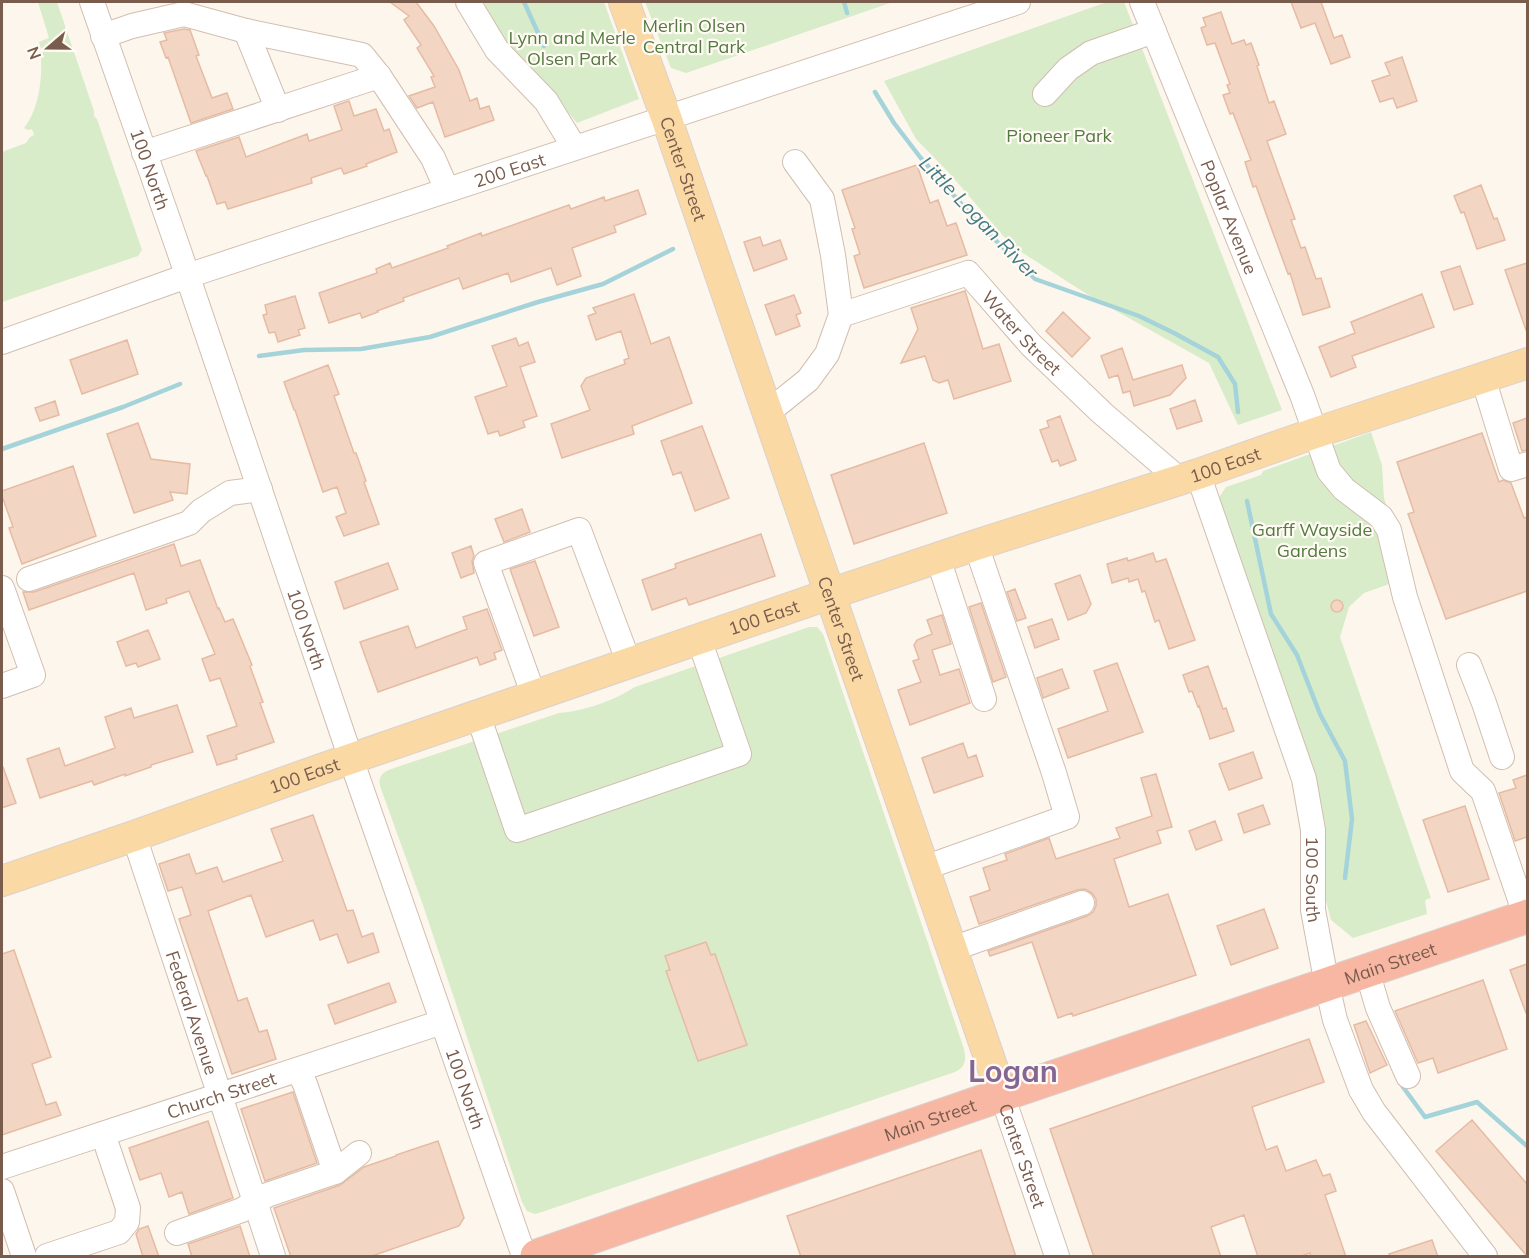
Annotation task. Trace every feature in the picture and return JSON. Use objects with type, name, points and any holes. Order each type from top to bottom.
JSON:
[{"type":"highway","name":"Main Street","points":[[537,1257],[1527,916]]},
{"type":"main road","name":"Center Street","points":[[624,2],[666,117],[1002,1095]]},
{"type":"main road","name":"100 East","points":[[2,881],[830,594],[1527,363]]},
{"type":"street","name":"100 North","points":[[92,2],[524,1257]]},
{"type":"street","points":[[468,2],[496,50],[546,102],[574,147]]},
{"type":"street","name":"200 East","points":[[2,342],[187,276],[1018,2]]},
{"type":"street","name":"Poplar Avenue","points":[[1142,2],[1297,384],[1308,436],[1329,471],[1344,489],[1381,517],[1389,530],[1405,597],[1462,771],[1483,791],[1511,876],[1527,916]]},
{"type":"street","points":[[103,36],[132,26],[184,14],[246,31],[362,55],[379,76],[433,158],[447,189]]},
{"type":"street","points":[[246,31],[278,110]]},
{"type":"street","points":[[1045,94],[1068,69],[1091,53],[1154,31]]},
{"type":"street","points":[[144,153],[379,76]]},
{"type":"street","points":[[767,413],[808,380],[827,354],[841,315],[833,255],[822,199],[795,162]]},
{"type":"street","name":"Water Street","points":[[841,315],[968,273],[1031,345],[1102,413],[1198,473]]},
{"type":"street","points":[[1483,378],[1511,469],[1527,464]]},
{"type":"street","name":"100 South","points":[[1198,473],[1304,779],[1313,830],[1313,910],[1335,1020],[1361,1090],[1374,1112],[1485,1257]]},
{"type":"street","points":[[29,579],[189,523],[201,510],[230,492],[260,489]]},
{"type":"street","points":[[534,696],[486,562],[579,530],[629,663]]},
{"type":"street","points":[[924,868],[1068,817],[976,545]]},
{"type":"street","points":[[938,558],[984,699]]},
{"type":"street","points":[[2,588],[33,675],[2,686]]},
{"type":"street","points":[[478,715],[517,830],[697,769],[739,754],[699,639]]},
{"type":"street","points":[[1469,664],[1502,757]]},
{"type":"street","name":"Federal Avenue","points":[[134,836],[273,1257]]},
{"type":"street","points":[[952,949],[1082,903]]},
{"type":"street","points":[[1367,971],[1378,1008],[1408,1076]]},
{"type":"street","name":"Church Street","points":[[2,1167],[442,1022]]},
{"type":"street","points":[[297,1070],[305,1084],[335,1172]]},
{"type":"street","name":"Center Street","points":[[1002,1095],[1057,1257]]},
{"type":"street","points":[[47,1257],[118,1232],[127,1222],[128,1208],[104,1134]]},
{"type":"street","points":[[177,1233],[242,1210],[267,1195],[335,1172],[359,1153]]},
{"type":"street","points":[[2,1191],[24,1257]]},
{"type":"green space","points":[[38,2],[57,2],[94,116],[97,119],[142,250],[138,256],[2,302],[2,152],[26,143],[34,135],[32,129],[24,128],[34,109],[40,87],[39,42],[49,38]]},
{"type":"green space","name":"Lynn and Merle Olsen Park","points":[[484,2],[604,2],[639,99],[577,123],[534,72],[529,74],[490,20]]},
{"type":"green space","name":"Merlin Olsen Central Park","points":[[645,2],[893,2],[686,73],[671,68]]},
{"type":"green space","name":"Pioneer Park","points":[[1107,2],[1124,2],[1282,410],[1238,425],[1209,363],[1093,298],[1012,246],[950,174],[916,139],[884,81]]},
{"type":"green space","name":"Garff Wayside Gardens","points":[[1371,432],[1382,465],[1384,498],[1409,577],[1364,593],[1349,607],[1340,637],[1431,898],[1425,900],[1427,914],[1353,938],[1331,920],[1322,886],[1325,821],[1253,619],[1218,499],[1226,487],[1261,475],[1263,471]]},
{"type":"green space","points":[[809,627],[817,627],[823,634],[964,1049],[963,1065],[955,1072],[542,1212],[535,1214],[527,1211],[380,786],[380,778],[392,769],[559,713],[599,704],[635,687]]},
{"type":"building","points":[[390,2],[416,2],[434,26],[459,70],[470,101],[477,98],[480,109],[489,106],[494,120],[445,137],[433,102],[417,108],[409,96],[435,87],[431,77],[434,76],[417,48],[421,45],[404,20],[409,16]]},
{"type":"building","points":[[1291,2],[1321,2],[1334,38],[1342,35],[1350,57],[1331,64],[1315,23],[1301,28]]},
{"type":"building","points":[[1221,12],[1232,44],[1244,40],[1246,45],[1251,43],[1269,103],[1274,101],[1286,134],[1267,141],[1295,219],[1291,220],[1301,248],[1305,247],[1316,279],[1321,278],[1330,307],[1303,315],[1290,273],[1288,274],[1256,186],[1253,187],[1245,162],[1251,160],[1233,113],[1230,114],[1223,95],[1230,93],[1227,85],[1230,84],[1215,43],[1207,45],[1201,28],[1206,26],[1203,18]]},
{"type":"building","points":[[190,30],[199,55],[196,56],[212,98],[227,93],[233,109],[191,123],[168,57],[166,58],[160,42],[167,40],[164,33]]},
{"type":"building","points":[[1402,57],[1417,101],[1397,108],[1393,98],[1380,102],[1372,81],[1390,75],[1385,63]]},
{"type":"building","points":[[349,101],[354,116],[376,109],[384,131],[389,129],[397,152],[344,174],[341,168],[311,178],[312,183],[228,209],[225,202],[217,204],[196,151],[239,137],[246,157],[307,134],[309,141],[342,130],[334,106]]},
{"type":"building","points":[[917,165],[930,203],[938,200],[947,226],[956,223],[967,255],[864,288],[854,256],[860,254],[852,229],[855,228],[842,190]]},
{"type":"building","points":[[1481,185],[1505,240],[1477,249],[1464,212],[1461,213],[1454,196]]},
{"type":"building","points":[[638,190],[646,214],[614,226],[616,232],[572,248],[581,276],[557,285],[551,268],[511,282],[508,273],[463,289],[459,278],[403,298],[404,301],[362,318],[360,313],[329,323],[319,293],[377,273],[376,269],[390,263],[392,268],[448,248],[447,246],[481,233],[482,236],[569,205],[571,209],[604,197],[605,201]]},
{"type":"building","points":[[760,237],[763,246],[780,240],[787,259],[754,271],[744,242]]},
{"type":"building","points":[[1527,263],[1527,329],[1526,330],[1505,270]]},
{"type":"building","points":[[1460,266],[1473,304],[1454,310],[1441,272]]},
{"type":"building","points":[[965,291],[983,349],[999,344],[1011,381],[954,399],[948,380],[939,383],[933,380],[925,356],[901,363],[918,329],[911,308]]},
{"type":"building","points":[[634,294],[651,344],[669,337],[692,403],[632,426],[634,434],[562,458],[551,424],[590,410],[581,386],[586,378],[625,364],[624,360],[629,358],[621,331],[596,340],[588,316],[596,313],[593,308]]},
{"type":"building","points":[[1422,294],[1434,327],[1352,356],[1356,367],[1331,377],[1319,347],[1355,333],[1351,322]]},
{"type":"building","points":[[794,295],[801,313],[796,315],[800,326],[776,335],[765,305]]},
{"type":"building","points":[[295,296],[305,328],[298,330],[300,335],[278,342],[275,332],[269,333],[263,315],[267,314],[265,305]]},
{"type":"building","points":[[1063,312],[1090,338],[1072,357],[1046,331]]},
{"type":"building","points":[[516,338],[519,346],[528,342],[535,362],[520,367],[537,416],[523,421],[525,427],[500,436],[498,431],[488,434],[475,397],[507,386],[492,346]]},
{"type":"building","points":[[127,340],[138,374],[82,394],[70,360]]},
{"type":"building","points":[[1122,348],[1133,380],[1182,365],[1186,378],[1170,395],[1134,406],[1130,391],[1123,393],[1118,375],[1109,378],[1101,356]]},
{"type":"building","points":[[328,365],[339,394],[334,396],[366,481],[364,482],[379,524],[344,536],[336,517],[346,513],[337,487],[323,492],[284,382]]},
{"type":"building","points":[[1195,400],[1202,421],[1177,429],[1170,409]]},
{"type":"building","points":[[55,401],[59,415],[40,421],[35,408]]},
{"type":"building","points":[[1060,416],[1076,460],[1060,466],[1058,460],[1052,462],[1040,430],[1049,427],[1047,421]]},
{"type":"building","points":[[1527,418],[1527,450],[1522,451],[1513,423]]},
{"type":"building","points":[[138,423],[151,459],[190,464],[187,494],[170,492],[173,500],[134,513],[107,434]]},
{"type":"building","points":[[702,426],[729,498],[695,511],[681,472],[673,475],[661,441]]},
{"type":"building","points":[[1482,433],[1499,482],[1503,480],[1511,483],[1524,518],[1527,517],[1527,591],[1446,619],[1408,514],[1414,512],[1397,462]]},
{"type":"building","points":[[924,443],[947,513],[854,544],[831,475]]},
{"type":"building","points":[[73,466],[96,536],[22,564],[9,528],[13,527],[2,491]]},
{"type":"building","points":[[522,509],[530,532],[504,542],[495,519]]},
{"type":"building","points":[[761,534],[775,576],[689,605],[686,598],[652,610],[642,580],[676,568],[675,564]]},
{"type":"building","points":[[174,544],[181,566],[200,560],[225,622],[233,619],[252,665],[250,666],[263,702],[260,703],[274,742],[236,755],[237,759],[217,765],[207,736],[237,726],[220,678],[210,681],[202,659],[215,654],[189,591],[166,599],[167,603],[146,610],[134,573],[29,610],[23,592],[34,592]]},
{"type":"building","points":[[471,546],[474,556],[472,561],[474,573],[461,578],[452,553]]},
{"type":"building","points":[[1153,553],[1156,562],[1166,559],[1195,640],[1169,649],[1159,620],[1155,622],[1145,591],[1142,592],[1138,579],[1129,582],[1128,578],[1112,583],[1107,564],[1127,558],[1128,561]]},
{"type":"building","points":[[535,561],[559,627],[534,636],[510,569]]},
{"type":"building","points":[[388,563],[398,589],[344,609],[335,582]]},
{"type":"building","points":[[1080,575],[1091,604],[1086,613],[1068,620],[1055,584]]},
{"type":"building","points":[[1015,589],[1026,618],[1017,621],[1007,592]]},
{"type":"building","points":[[1339,600],[1342,601],[1342,611],[1335,612],[1332,611],[1331,604],[1332,601]]},
{"type":"building","points":[[981,603],[1006,677],[993,682],[969,607]]},
{"type":"building","points":[[487,609],[502,650],[494,653],[496,659],[480,665],[477,657],[378,692],[360,642],[408,626],[416,648],[467,629],[463,617]]},
{"type":"building","points":[[942,615],[951,644],[932,650],[940,675],[959,669],[970,703],[910,725],[898,690],[921,682],[913,661],[919,659],[914,645],[917,640],[932,634],[927,620]]},
{"type":"building","points":[[1052,619],[1059,639],[1035,648],[1028,627]]},
{"type":"building","points":[[148,630],[160,659],[138,667],[136,663],[126,666],[117,642]]},
{"type":"building","points":[[1117,663],[1143,732],[1068,758],[1058,729],[1108,711],[1094,671]]},
{"type":"building","points":[[1208,666],[1223,709],[1226,708],[1234,731],[1210,739],[1199,706],[1192,691],[1189,692],[1183,675]]},
{"type":"building","points":[[1062,669],[1069,688],[1043,698],[1037,678]]},
{"type":"building","points":[[177,705],[193,752],[125,776],[125,774],[94,785],[92,781],[40,798],[27,759],[59,748],[65,766],[115,748],[105,717],[131,708],[134,718]]},
{"type":"building","points":[[963,743],[968,758],[976,755],[983,776],[934,793],[922,758]]},
{"type":"building","points":[[1253,752],[1262,778],[1229,790],[1219,764]]},
{"type":"building","points":[[2,767],[16,803],[2,808]]},
{"type":"building","points":[[1156,774],[1172,827],[1157,831],[1161,843],[1114,859],[1129,907],[1168,894],[1196,975],[1073,1016],[1072,1013],[1058,1018],[1032,942],[990,956],[988,951],[1087,916],[1096,906],[1096,899],[1092,893],[1085,889],[1077,890],[979,924],[970,897],[990,890],[983,868],[1007,860],[1005,854],[1049,838],[1056,859],[1120,838],[1116,828],[1152,816],[1141,778]]},
{"type":"building","points":[[1527,775],[1527,837],[1515,841],[1499,793],[1516,788],[1513,780]]},
{"type":"building","points":[[1263,805],[1270,824],[1244,833],[1238,814]]},
{"type":"building","points":[[1465,806],[1489,879],[1448,892],[1423,820]]},
{"type":"building","points":[[313,815],[347,911],[353,910],[362,937],[373,933],[379,952],[348,963],[337,934],[320,940],[313,920],[266,937],[251,895],[208,911],[238,1001],[247,998],[259,1032],[267,1030],[276,1059],[232,1074],[179,919],[191,915],[182,887],[168,891],[159,864],[189,854],[196,874],[217,867],[223,882],[283,861],[271,829]]},
{"type":"building","points":[[1215,821],[1222,840],[1196,850],[1189,831]]},
{"type":"building","points":[[1264,909],[1278,948],[1231,965],[1217,926]]},
{"type":"building","points":[[706,942],[711,955],[715,954],[747,1045],[698,1061],[666,971],[670,970],[665,956]]},
{"type":"building","points":[[14,950],[51,1057],[32,1064],[46,1105],[56,1102],[61,1115],[2,1135],[2,954]]},
{"type":"building","points":[[1527,964],[1527,1013],[1526,1013],[1510,970]]},
{"type":"building","points":[[1483,980],[1507,1049],[1438,1073],[1433,1058],[1418,1063],[1395,1011]]},
{"type":"building","points":[[389,983],[396,1002],[335,1024],[328,1005]]},
{"type":"building","points":[[1366,1021],[1387,1065],[1370,1073],[1354,1025]]},
{"type":"building","points":[[1309,1039],[1324,1082],[1252,1107],[1266,1150],[1277,1146],[1286,1171],[1316,1160],[1323,1176],[1330,1174],[1336,1191],[1325,1195],[1346,1257],[1311,1257],[1310,1253],[1299,1257],[1258,1257],[1244,1215],[1211,1227],[1221,1257],[1094,1257],[1050,1129]]},
{"type":"building","points":[[293,1092],[317,1163],[265,1181],[241,1109]]},
{"type":"building","points":[[1472,1120],[1527,1184],[1527,1256],[1436,1151]]},
{"type":"building","points":[[208,1121],[233,1198],[189,1214],[182,1192],[169,1197],[161,1173],[140,1180],[129,1148]]},
{"type":"building","points":[[438,1141],[464,1218],[459,1226],[369,1257],[291,1257],[274,1208],[340,1185],[364,1167]]},
{"type":"building","points":[[981,1150],[1016,1257],[801,1257],[787,1216]]},
{"type":"building","points":[[148,1226],[159,1257],[143,1257],[136,1234],[139,1229]]},
{"type":"building","points":[[240,1226],[250,1257],[192,1257],[188,1244]]},
{"type":"building","points":[[1432,1240],[1438,1257],[1390,1257],[1389,1254]]},
{"type":"waterway","points":[[524,2],[544,46]]},
{"type":"waterway","name":"Little Logan River","points":[[844,2],[847,13]]},
{"type":"waterway","name":"Little Logan River","points":[[875,92],[894,123],[920,157],[979,224],[1035,279],[1139,316],[1218,357],[1235,384],[1238,412]]},
{"type":"waterway","points":[[259,356],[304,350],[361,349],[430,337],[538,302],[603,284],[673,249]]},
{"type":"waterway","points":[[2,449],[123,407],[180,384]]},
{"type":"waterway","name":"Little Logan River","points":[[1247,501],[1271,614],[1297,655],[1320,714],[1345,761],[1352,819],[1345,878]]},
{"type":"waterway","name":"Little Logan River","points":[[1403,1087],[1425,1117],[1477,1102],[1528,1147]]},
{"type":"district","name":"Logan","points":[[1013,1071]]}]
